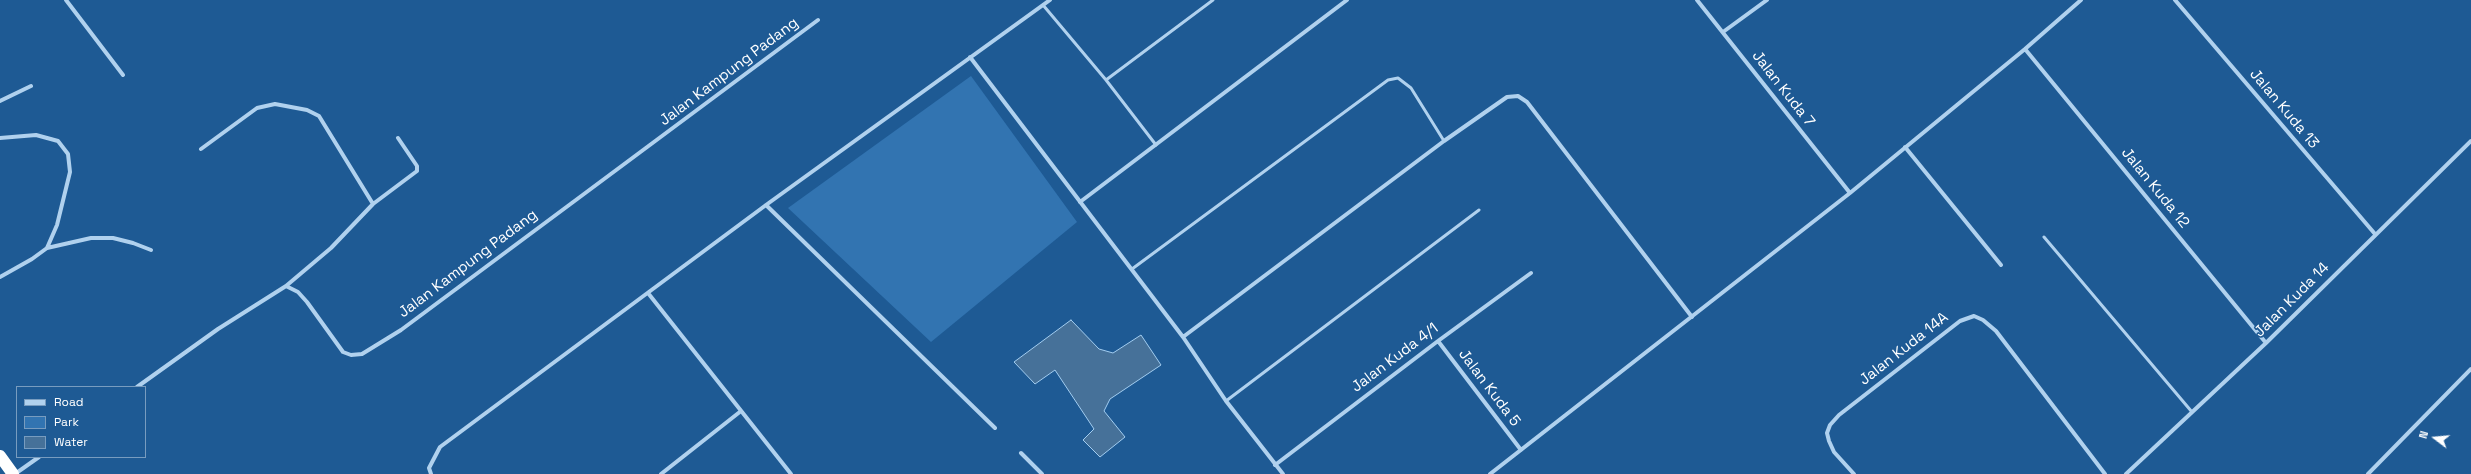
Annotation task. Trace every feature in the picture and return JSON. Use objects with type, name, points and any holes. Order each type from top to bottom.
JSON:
[{"type":"highway","points":[[0,456],[14,474]]},
{"type":"street","points":[[66,0],[123,75]]},
{"type":"street","points":[[431,474],[429,468],[440,447],[766,205],[1050,0]]},
{"type":"street","points":[[1080,202],[1347,0]]},
{"type":"street","name":"Jalan Kuda 7","points":[[1697,0],[1850,193]]},
{"type":"street","points":[[1723,32],[1767,0]]},
{"type":"street","points":[[1490,474],[1850,193],[2025,49],[2081,0]]},
{"type":"street","name":"Jalan Kuda 13","points":[[2175,0],[2375,234]]},
{"type":"street","name":"Jalan Kampung Padang","points":[[286,286],[298,292],[307,302],[343,352],[351,355],[362,354],[401,330],[818,20]]},
{"type":"street","name":"Jalan Kuda 12","points":[[2025,49],[2266,343]]},
{"type":"street","points":[[970,57],[1132,269],[1183,337],[1226,401],[1283,474]]},
{"type":"street","points":[[0,101],[31,86]]},
{"type":"street","points":[[1183,337],[1444,141],[1507,97],[1518,96],[1527,102],[1692,317]]},
{"type":"street","points":[[200,149],[257,108],[275,104],[307,110],[319,116],[373,204]]},
{"type":"street","points":[[0,138],[36,135],[58,141],[68,154],[70,172],[65,199],[47,248]]},
{"type":"street","points":[[138,386],[218,329],[286,286],[331,248],[373,204],[417,171],[417,166],[398,138]]},
{"type":"street","name":"Jalan Kuda 14","points":[[2126,474],[2266,343],[2471,140]]},
{"type":"street","points":[[1905,147],[2001,265]]},
{"type":"street","points":[[766,205],[995,428]]},
{"type":"street","points":[[0,277],[32,259],[47,248],[91,238],[113,238],[151,250]]},
{"type":"street","name":"Jalan Kuda 4/1","points":[[1275,465],[1438,341],[1531,273]]},
{"type":"street","points":[[648,293],[791,474]]},
{"type":"street","name":"Jalan Kuda 14A","points":[[1854,474],[1834,452],[1827,433],[1830,425],[1840,415],[1960,321],[1974,316],[1983,320],[1996,331],[2106,474]]},
{"type":"street","name":"Jalan Kuda 5","points":[[1438,341],[1521,450]]},
{"type":"street","points":[[2368,474],[2471,369]]},
{"type":"street","points":[[661,474],[742,411]]},
{"type":"street","points":[[1021,453],[1042,474]]},
{"type":"street","points":[[14,474],[38,458]]},
{"type":"lane","points":[[1106,80],[1213,0]]},
{"type":"lane","points":[[1043,5],[1106,80],[1156,146]]},
{"type":"lane","points":[[1132,269],[1388,80],[1398,78],[1411,88],[1444,141]]},
{"type":"lane","points":[[1226,401],[1479,210]]},
{"type":"lane","points":[[2044,237],[2192,412]]},
{"type":"green space","points":[[971,76],[1077,222],[931,342],[788,208]]},
{"type":"water","points":[[1071,320],[1099,349],[1113,353],[1141,335],[1161,365],[1110,399],[1104,411],[1125,437],[1100,457],[1083,440],[1094,429],[1055,370],[1035,384],[1014,362]]}]
